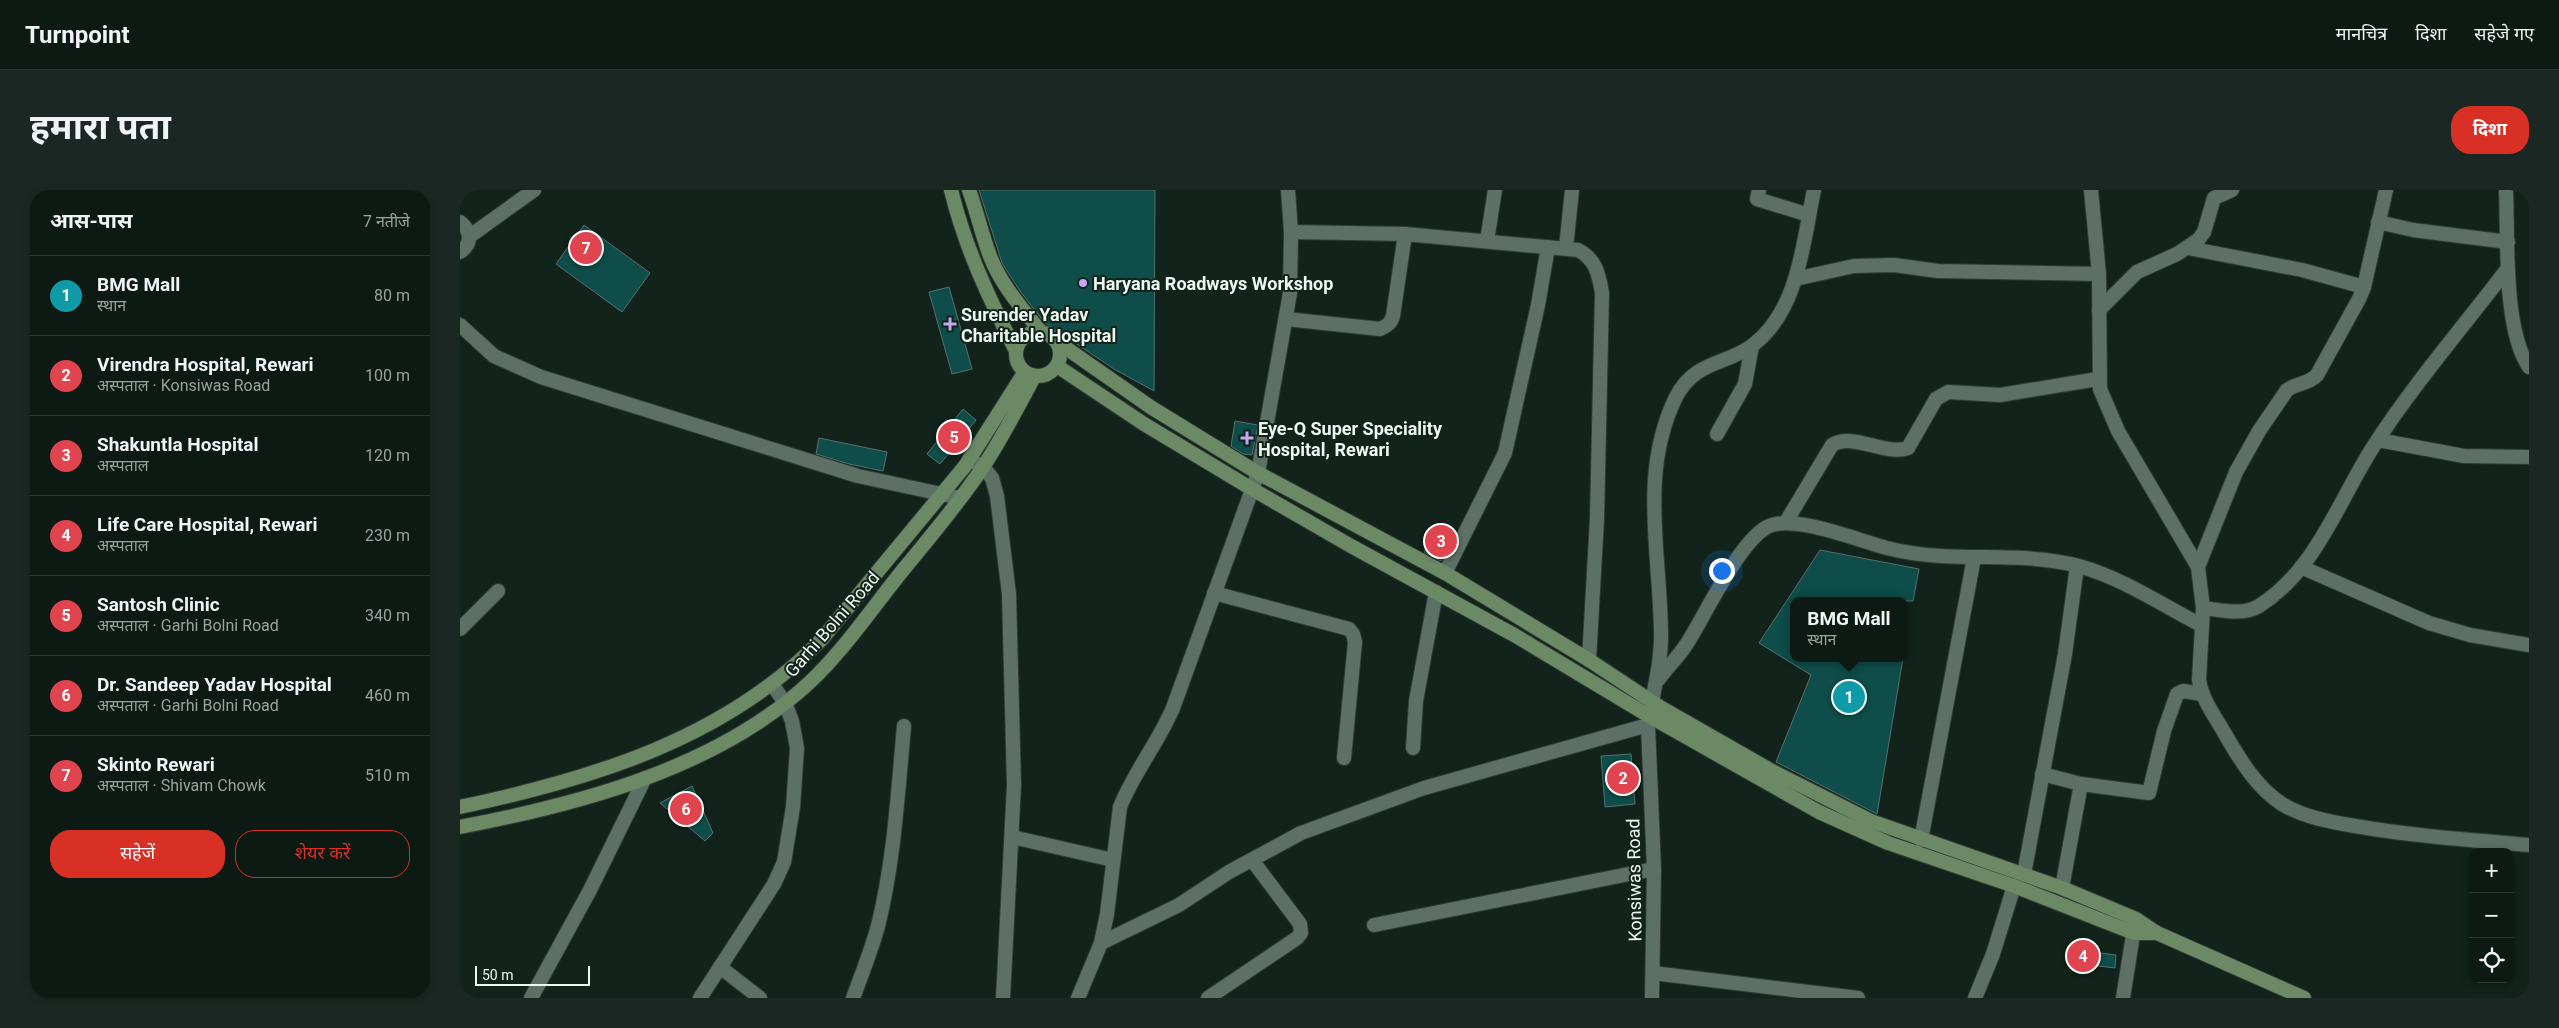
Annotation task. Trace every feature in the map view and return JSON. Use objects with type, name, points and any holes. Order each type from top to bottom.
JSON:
[{"type":"main road","points":[[951,190],[959,222],[970,253],[1016,351],[1019,366],[1029,375],[1043,376],[1057,366],[1060,349],[1056,341]]},
{"type":"main road","points":[[970,190],[990,256],[997,271],[1017,302],[1041,332],[1152,408],[1258,474],[1445,573],[1589,660],[1651,702],[1810,791],[1871,821],[2062,888],[2136,919],[2157,933],[2304,998]]},
{"type":"main road","points":[[1016,351],[1025,336],[1041,332]]},
{"type":"main road","points":[[1057,366],[1144,424],[1252,489],[1350,546],[1516,636],[1649,721],[1819,812],[1888,843],[2014,886],[2134,933],[2157,933]]},
{"type":"main road","name":"Garhi Bolni Road","points":[[460,805],[549,786],[645,753],[699,731],[739,708],[772,684],[800,662],[821,640],[969,459],[1029,375]]},
{"type":"main road","name":"Garhi Bolni Road","points":[[460,827],[586,799],[645,778],[715,747],[785,703],[832,658],[960,498],[983,467],[1029,375]]},
{"type":"street","points":[[470,236],[534,190]]},
{"type":"street","points":[[1078,998],[1101,943],[1111,893],[1120,807],[1139,768],[1165,727],[1258,474],[1290,294],[1291,232],[1288,190]]},
{"type":"street","points":[[1487,241],[1495,190]]},
{"type":"street","points":[[1566,248],[1572,190]]},
{"type":"street","points":[[1759,190],[1757,199],[1809,215]]},
{"type":"street","points":[[1658,680],[1662,630],[1653,532],[1653,491],[1655,468],[1664,433],[1677,394],[1691,378],[1709,365],[1752,346],[1781,315],[1795,279],[1814,190]]},
{"type":"street","points":[[2091,190],[2099,274],[2098,379],[2111,417],[2198,567],[2203,608],[2199,680],[2202,694],[2253,777],[2283,805],[2335,822],[2405,834],[2529,845]]},
{"type":"street","points":[[2099,310],[2137,272],[2188,248],[2204,232],[2214,198],[2232,190]]},
{"type":"street","points":[[2198,567],[2227,491],[2244,457],[2288,390],[2310,381],[2317,375],[2364,287],[2386,190]]},
{"type":"street","points":[[2506,190],[2508,268],[2515,329],[2529,367]]},
{"type":"street","points":[[460,222],[466,227],[470,236],[468,244],[460,252]]},
{"type":"street","points":[[2378,222],[2413,230],[2508,242]]},
{"type":"street","points":[[1291,232],[1405,234],[1566,248],[1578,250],[1589,257],[1595,265],[1602,294],[1597,519],[1589,660]]},
{"type":"street","points":[[1286,319],[1380,329],[1386,326],[1391,322],[1393,316],[1405,234]]},
{"type":"street","points":[[1445,573],[1505,453],[1538,305],[1548,247]]},
{"type":"street","points":[[2188,248],[2302,270],[2364,287]]},
{"type":"street","points":[[1795,279],[1854,266],[1886,265],[1938,271],[2099,274]]},
{"type":"street","points":[[2203,608],[2244,612],[2284,585],[2301,567],[2332,521],[2378,440],[2508,268]]},
{"type":"street","points":[[460,325],[494,356],[541,377],[849,474],[960,498]]},
{"type":"street","points":[[1716,434],[1745,384],[1752,346]]},
{"type":"street","points":[[1786,522],[1832,445],[1844,441],[1893,450],[1908,448],[1936,399],[1942,394],[1948,392],[2000,395],[2098,379]]},
{"type":"street","points":[[2378,440],[2464,456],[2529,456]]},
{"type":"street","points":[[969,459],[983,467],[992,478],[997,496],[1009,594],[1014,785],[1003,998]]},
{"type":"street","points":[[1658,680],[1686,645],[1717,590],[1747,546],[1764,528],[1786,522],[1905,553],[2056,562],[2077,566],[2098,572],[2201,625]]},
{"type":"street","points":[[1921,840],[1974,558]]},
{"type":"street","points":[[2024,874],[2064,654],[2077,566]]},
{"type":"street","points":[[2301,567],[2429,623],[2470,635],[2529,645]]},
{"type":"street","points":[[460,629],[498,591]]},
{"type":"street","points":[[1414,748],[1416,701],[1436,592]]},
{"type":"street","points":[[1214,593],[1349,629],[1353,634],[1355,642],[1344,758]]},
{"type":"street","name":"Konsiwas Road","points":[[1652,998],[1654,869],[1649,721],[1651,702],[1658,680]]},
{"type":"street","points":[[700,998],[774,884],[784,862],[792,808],[797,748],[796,733],[785,703],[772,684]]},
{"type":"street","points":[[2042,774],[2081,784],[2149,793],[2164,731],[2177,694],[2183,691],[2202,694]]},
{"type":"street","points":[[1101,943],[1179,905],[1229,872],[1301,834],[1424,788],[1649,721]]},
{"type":"street","points":[[853,998],[873,943],[882,908],[897,807],[904,726]]},
{"type":"street","points":[[531,998],[590,890],[645,778]]},
{"type":"street","points":[[2062,888],[2081,784]]},
{"type":"street","points":[[1012,837],[1113,860]]},
{"type":"street","points":[[1208,998],[1297,938],[1301,933],[1300,924],[1252,860]]},
{"type":"street","points":[[1374,925],[1654,869]]},
{"type":"street","points":[[1974,998],[1994,954],[2014,886]]},
{"type":"street","points":[[2124,998],[2136,919]]},
{"type":"street","points":[[720,967],[760,998]]},
{"type":"street","points":[[1653,973],[1798,994],[1858,998]]},
{"type":"building","name":"Haryana Roadways Workshop","points":[[979,190],[1155,190],[1154,391],[1114,369],[1044,322],[1020,291],[1002,263]]},
{"type":"building","points":[[584,225],[650,273],[622,312],[556,264]]},
{"type":"building","points":[[949,287],[972,369],[952,374],[929,292]]},
{"type":"building","points":[[963,409],[976,420],[940,464],[927,454]]},
{"type":"building","points":[[1235,421],[1258,425],[1252,455],[1243,454],[1231,446]]},
{"type":"building","points":[[819,438],[887,452],[883,471],[849,464],[816,454]]},
{"type":"building","points":[[1439,528],[1453,537],[1441,561],[1424,552]]},
{"type":"building","points":[[1820,550],[1919,569],[1913,601],[1908,601],[1908,597],[1790,597],[1790,662],[1902,662],[1877,814],[1776,762],[1811,675],[1759,643]]},
{"type":"building","points":[[1631,754],[1635,804],[1605,807],[1601,756]]},
{"type":"building","points":[[692,786],[713,833],[705,841],[660,803]]},
{"type":"building","points":[[2084,951],[2116,955],[2115,968],[2082,964]]},
{"type":"place","name":"Skinto Rewari","points":[[586,248]]},
{"type":"place","name":"Haryana Roadways Workshop","points":[[1083,283]]},
{"type":"place","name":"Surender Yadav Charitable Hospital","points":[[950,324]]},
{"type":"place","name":"Santosh Clinic","points":[[954,437]]},
{"type":"place","name":"Eye-Q Super Speciality Hospital, Rewari","points":[[1247,438]]},
{"type":"place","name":"Shakuntla Hospital","points":[[1441,541]]},
{"type":"place","name":"BMG Mall","points":[[1849,697]]},
{"type":"place","name":"Virendra Hospital, Rewari","points":[[1623,778]]},
{"type":"place","name":"Dr. Sandeep Yadav Hospital","points":[[686,809]]},
{"type":"place","name":"Life Care Hospital, Rewari","points":[[2083,956]]}]
